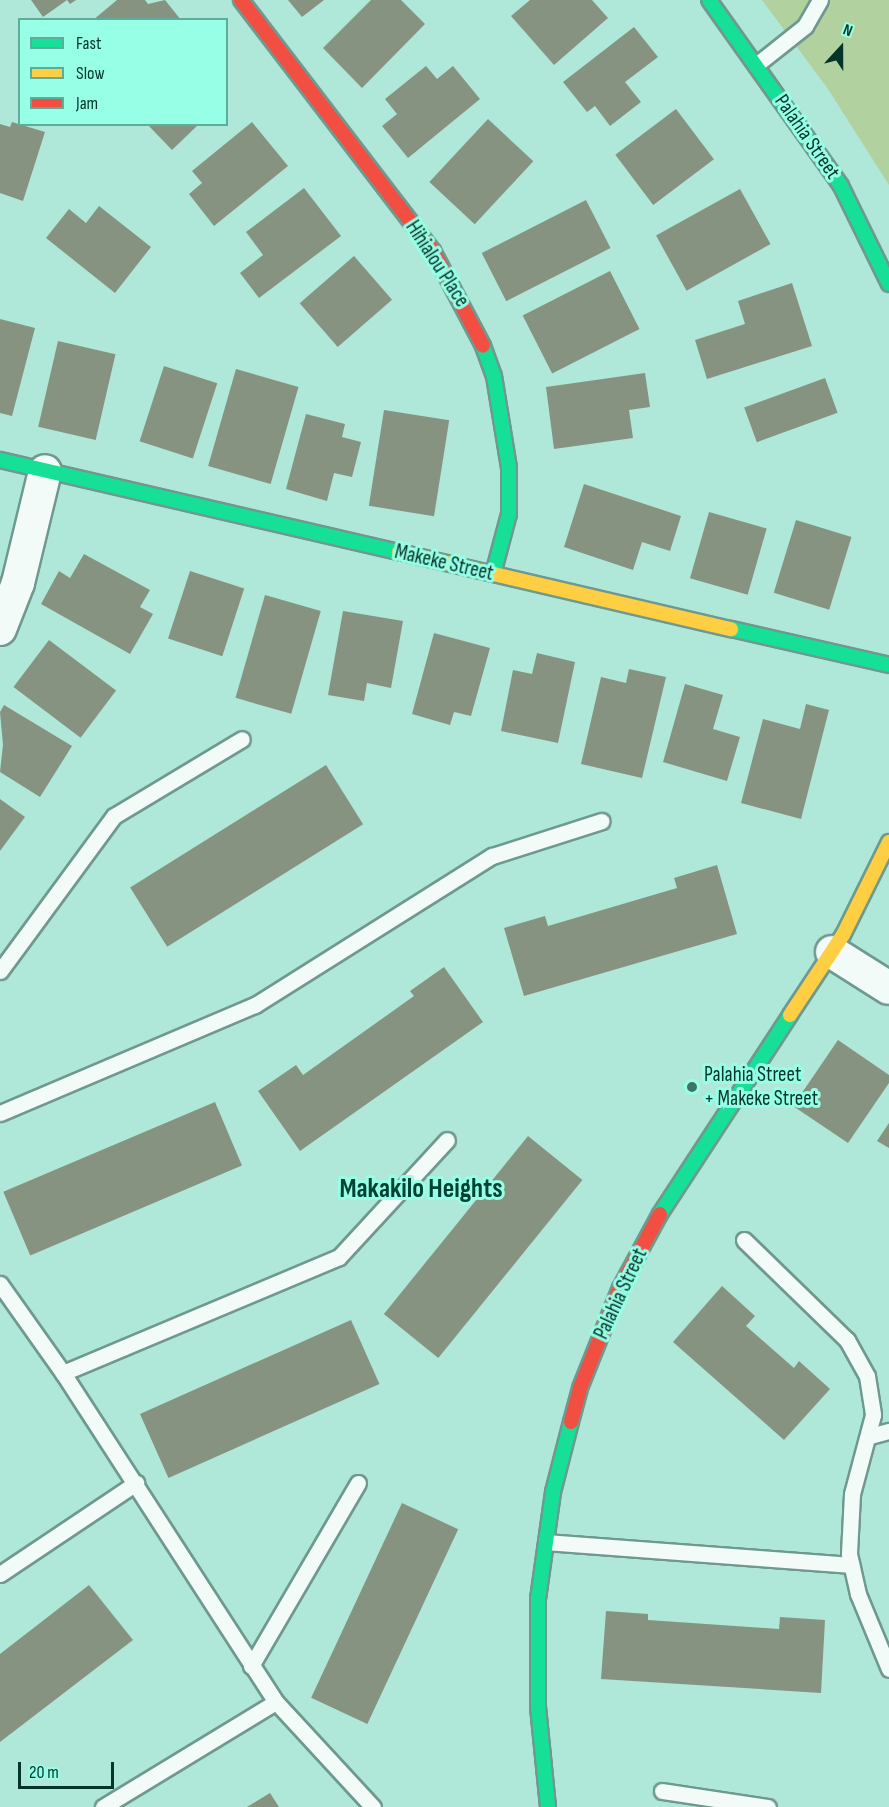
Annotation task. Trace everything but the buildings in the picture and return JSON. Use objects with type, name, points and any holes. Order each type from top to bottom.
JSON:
[{"type":"street","name":"Hihialou Place","points":[[241,0],[433,251],[478,332],[494,376],[509,468],[509,514],[493,574]]},
{"type":"street","name":"Palahia Street","points":[[709,0],[841,186],[889,284]]},
{"type":"street","name":"Makeke Street","points":[[0,460],[889,666]]},
{"type":"street","points":[[0,629],[18,583],[45,471]]},
{"type":"street","name":"Palahia Street","points":[[548,1807],[538,1706],[538,1599],[553,1492],[580,1388],[620,1288],[672,1193],[832,952],[889,842]]},
{"type":"street","points":[[832,952],[889,988]]},
{"type":"lane","points":[[756,64],[805,26],[819,0]]},
{"type":"lane","points":[[0,971],[114,816],[242,739]]},
{"type":"lane","points":[[0,1113],[255,1005],[492,856],[603,821]]},
{"type":"lane","points":[[63,1373],[339,1257],[447,1140]]},
{"type":"lane","points":[[744,1240],[855,1351],[871,1388],[870,1436],[849,1514],[851,1565],[858,1594],[887,1652],[889,1669]]},
{"type":"lane","points":[[0,1284],[63,1373],[276,1702],[373,1807]]},
{"type":"lane","points":[[870,1436],[889,1431]]},
{"type":"lane","points":[[0,1574],[135,1483]]},
{"type":"lane","points":[[251,1666],[357,1483]]},
{"type":"lane","points":[[546,1542],[851,1565]]},
{"type":"lane","points":[[103,1807],[276,1702]]},
{"type":"lane","points":[[663,1791],[768,1807]]},
{"type":"green space","points":[[762,0],[889,0],[889,185],[828,89]]},
{"type":"traffic: fast","points":[[709,0],[841,186],[889,284]]},
{"type":"traffic: fast","points":[[483,346],[494,376],[509,468],[509,514],[493,574]]},
{"type":"traffic: fast","points":[[0,460],[399,552]]},
{"type":"traffic: fast","points":[[731,629],[889,665]]},
{"type":"traffic: fast","points":[[660,1214],[790,1015]]},
{"type":"traffic: fast","points":[[548,1807],[538,1706],[538,1599],[553,1492],[571,1422]]},
{"type":"traffic: slow","points":[[399,552],[731,629]]},
{"type":"traffic: slow","points":[[790,1015],[843,935],[889,842]]},
{"type":"traffic: jam","points":[[241,0],[433,251],[483,346]]},
{"type":"traffic: jam","points":[[571,1422],[580,1388],[620,1288],[660,1214]]},
{"type":"place","name":"Palahia Street + Makeke Street","points":[[692,1087]]},
{"type":"district","name":"Makakilo Heights","points":[[421,1190]]}]
